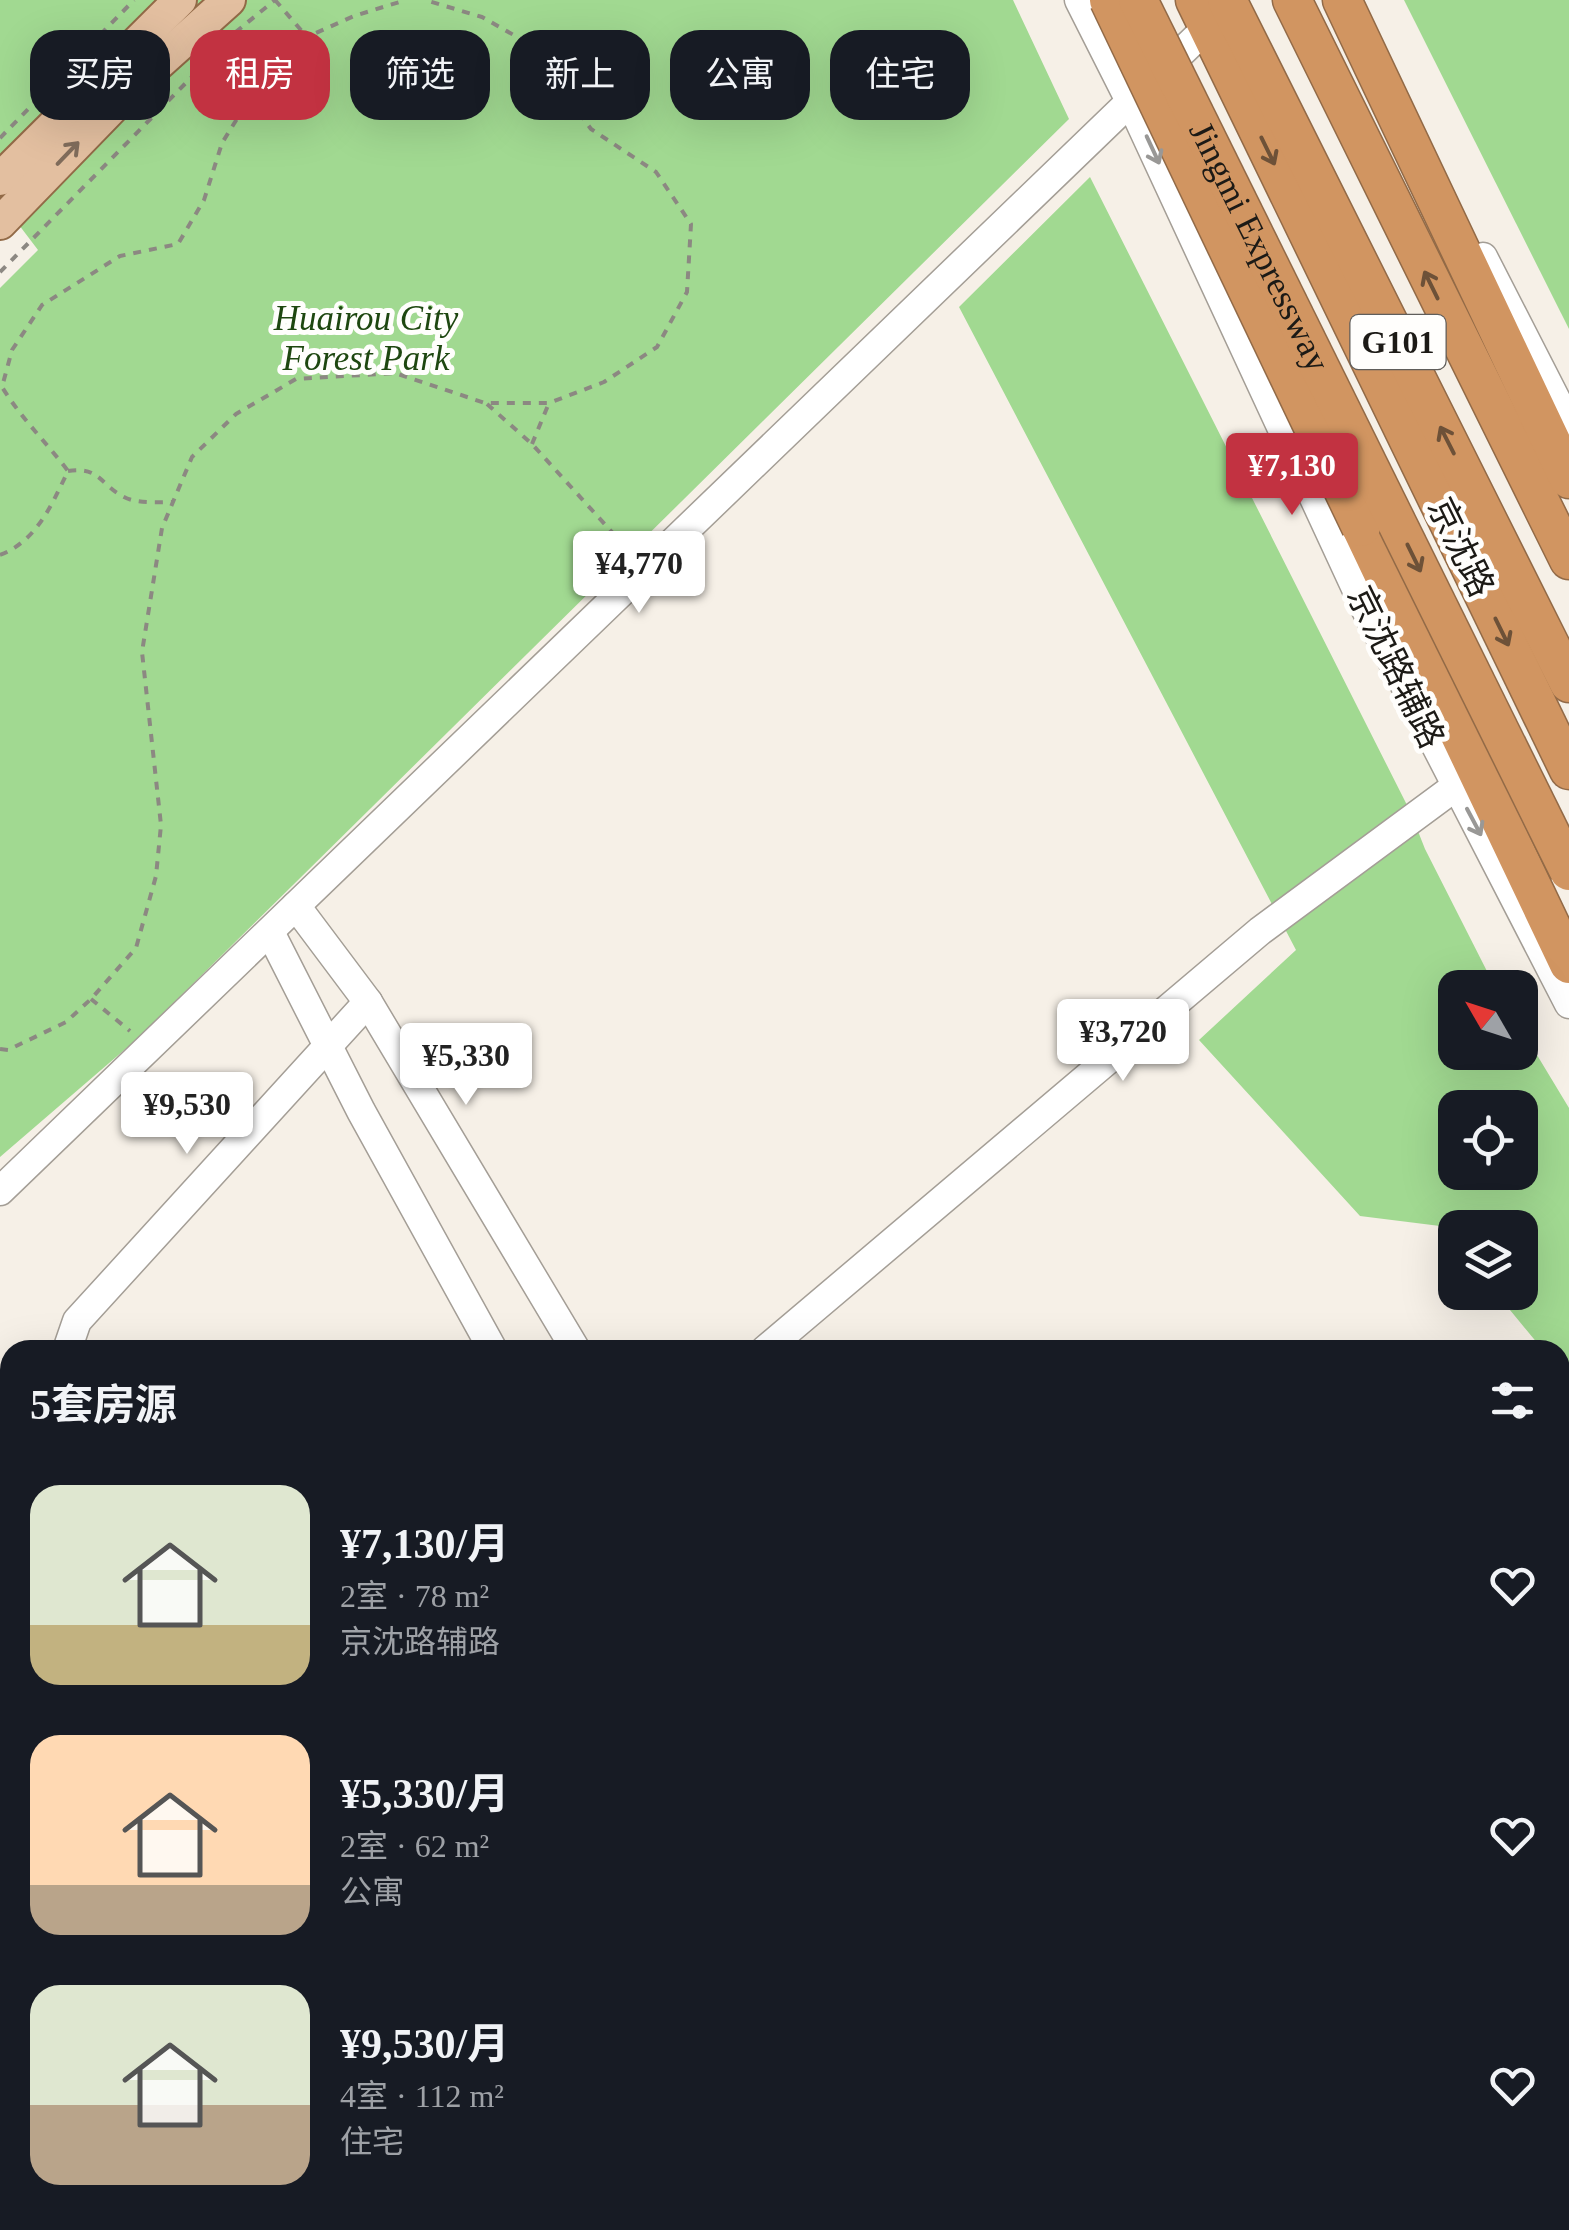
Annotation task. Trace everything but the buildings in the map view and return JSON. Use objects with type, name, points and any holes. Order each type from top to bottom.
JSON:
[{"type":"highway","points":[[1108,0],[1569,964]]},
{"type":"highway","name":"Jingmi Expressway","points":[[1138,0],[1569,871]]},
{"type":"highway","points":[[1292,0],[1569,560]]},
{"type":"highway","points":[[1342,0],[1569,479]]},
{"type":"highway","name":"京沈路","points":[[1219,6],[1569,684]]},
{"type":"highway","name":"京沈路","points":[[1219,6],[1569,770]]},
{"type":"main road","points":[[0,180],[180,0]]},
{"type":"main road","points":[[0,223],[131,88],[233,16]]},
{"type":"street","name":"京沈路辅路","points":[[1078,0],[1131,103],[1366,610],[1569,1004]]},
{"type":"street","points":[[1358,0],[1407,108],[1569,424]]},
{"type":"street","points":[[0,1191],[1131,103],[1219,6]]},
{"type":"street","points":[[777,1340],[1260,930],[1455,787]]},
{"type":"street","points":[[296,906],[368,1002],[570,1340]]},
{"type":"street","points":[[270,932],[488,1340]]},
{"type":"street","points":[[70,1340],[77,1321],[368,1002]]},
{"type":"path","points":[[0,138],[134,0]]},
{"type":"path","points":[[0,272],[233,16],[275,0],[300,30]]},
{"type":"path","points":[[324,30],[406,0]]},
{"type":"path","points":[[0,1049],[8,1050],[66,1022],[136,948],[156,876],[161,824],[142,652],[162,528],[192,457],[236,414],[296,378],[395,373],[485,403],[549,403],[604,382],[657,347],[687,292],[691,224],[656,172],[591,128],[526,42],[482,17],[425,0]]},
{"type":"path","points":[[68,471],[20,416],[2,387],[12,350],[42,305],[120,256],[178,244],[204,200],[222,143],[236,120]]},
{"type":"path","points":[[485,403],[532,444],[630,552],[643,572]]},
{"type":"path","points":[[532,444],[549,403]]},
{"type":"path","points":[[68,471],[83,468],[124,498],[173,502]]},
{"type":"path","points":[[0,555],[12,550],[47,517],[68,471]]},
{"type":"path","points":[[91,999],[150,1048]]},
{"type":"green space","name":"Huairou City Forest Park","points":[[0,0],[1013,0],[1069,119],[137,1039],[0,1157],[0,288],[38,250],[0,200]]},
{"type":"green space","points":[[1404,0],[1569,0],[1569,329]]},
{"type":"green space","points":[[1090,177],[1486,970],[1438,970],[1438,1070],[1538,1070],[1538,1057],[1569,1108],[1569,1340],[1535,1340],[1510,1310],[1538,1310],[1538,1210],[1438,1210],[1438,1226],[1360,1216],[1199,1040],[1296,950],[959,307]]}]
